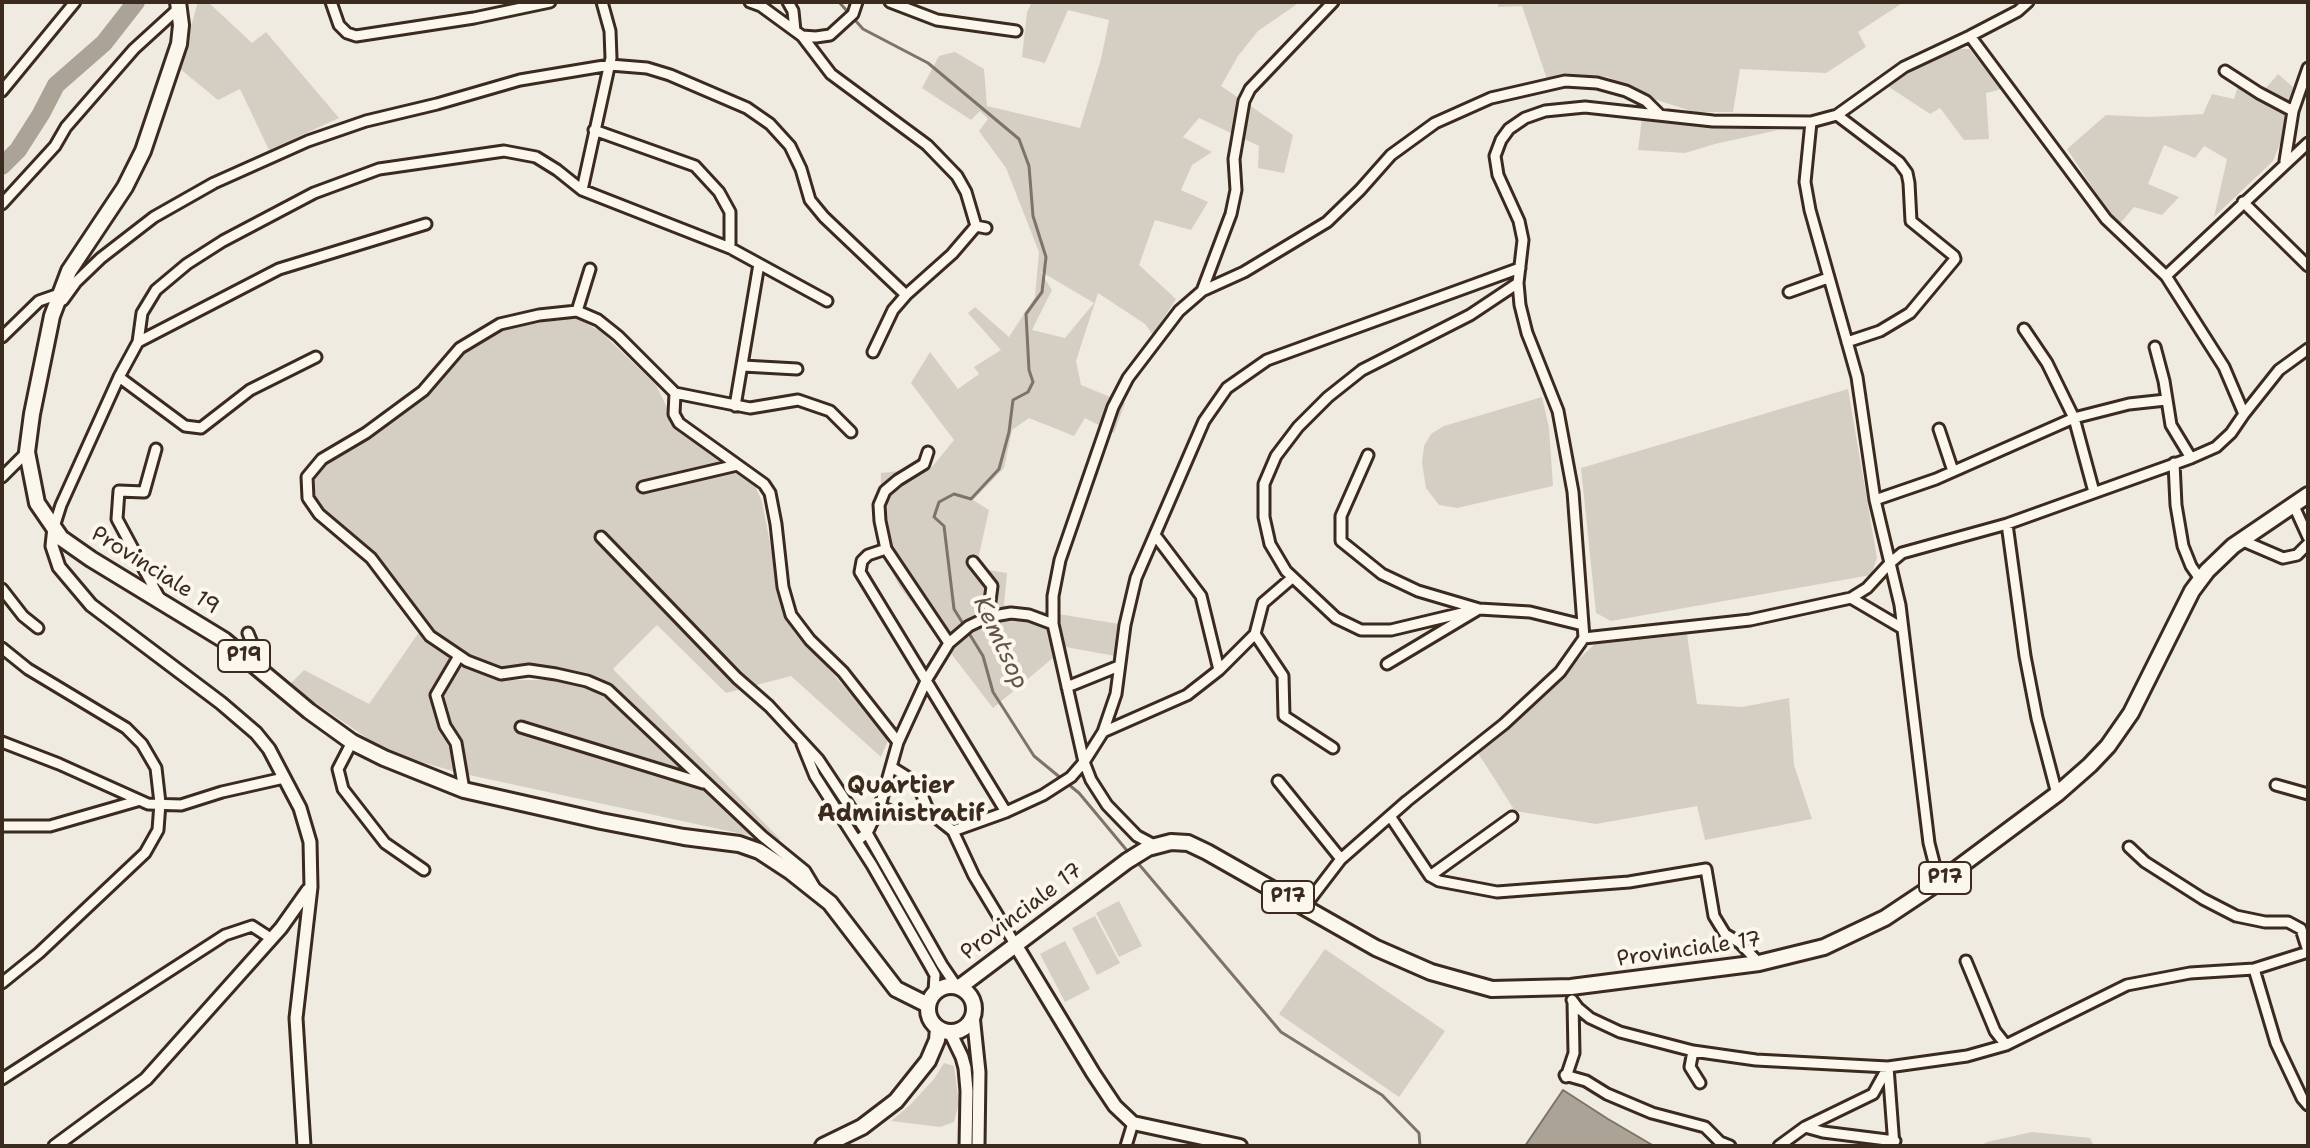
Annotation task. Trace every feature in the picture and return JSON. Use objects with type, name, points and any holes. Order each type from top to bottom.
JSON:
[{"type":"main road","name":"Provinciale 19","points":[[180,4],[179,44],[143,151],[125,187],[69,271],[52,316],[27,452],[37,503],[61,538],[224,640],[309,711],[352,742],[395,763],[464,790],[601,821],[739,844],[776,861],[818,893],[845,920],[896,989],[931,999]]},
{"type":"main road","name":"Provinciale 17","points":[[959,986],[1127,861],[1147,849],[1188,843],[1376,948],[1454,980],[1492,989],[1572,994],[1797,956],[1885,918],[2057,794],[2090,765],[2119,732],[2200,579],[2241,540],[2308,495]]},
{"type":"main road","points":[[1015,944],[1093,1073],[1115,1106],[1133,1123],[1240,1146]]},
{"type":"main road","points":[[823,1146],[852,1132],[896,1101],[928,1061],[944,1030],[964,1027],[973,1015],[972,1000],[959,986],[945,986],[931,999],[930,1018],[944,1030]]},
{"type":"street","points":[[2,91],[75,2]]},
{"type":"street","points":[[331,2],[339,25],[356,36],[474,18],[550,2]]},
{"type":"street","points":[[582,190],[610,65],[612,46],[607,11],[602,2]]},
{"type":"street","points":[[750,2],[761,6],[798,33],[831,74],[942,160],[957,176],[981,227],[893,310],[873,352]]},
{"type":"street","points":[[788,2],[798,33]]},
{"type":"street","points":[[798,33],[816,37],[830,35],[853,14],[857,2]]},
{"type":"street","points":[[890,2],[937,20],[1016,31]]},
{"type":"street","points":[[1202,291],[1231,214],[1236,190],[1234,159],[1244,101],[1250,89],[1333,2]]},
{"type":"street","points":[[1305,906],[1341,859],[1504,724],[1560,672],[1584,638],[1573,492],[1558,411],[1527,333],[1520,305],[1518,283],[1523,240],[1519,221],[1498,175],[1495,156],[1509,129],[1525,118],[1558,109],[1585,107],[1713,121],[1811,122],[1837,115],[1904,67],[2018,11],[2028,2]]},
{"type":"street","points":[[2,204],[55,146],[66,127],[134,49],[180,4]]},
{"type":"street","points":[[1970,36],[2106,219],[2166,276],[2224,367],[2244,414]]},
{"type":"street","points":[[52,316],[76,282],[109,251],[154,217],[214,183],[308,141],[366,121],[520,80],[610,65],[647,68],[681,79],[747,108],[770,124],[790,146],[810,200],[817,209],[906,295]]},
{"type":"street","points":[[2285,163],[2293,111],[2308,68]]},
{"type":"street","points":[[2225,71],[2293,111]]},
{"type":"street","points":[[1147,849],[1107,805],[1091,780],[1084,762],[1053,624],[1053,596],[1060,560],[1113,407],[1128,378],[1179,311],[1202,291],[1244,272],[1327,222],[1391,155],[1435,123],[1491,98],[1565,81],[1597,83],[1626,91],[1646,101],[1659,114]]},
{"type":"street","points":[[1837,115],[1899,162],[1907,173],[1911,221],[1955,259],[1910,313],[1880,331],[1847,342]]},
{"type":"street","points":[[1811,122],[1805,182],[1828,278],[1857,377],[1875,500],[1900,605],[1929,843],[1939,882]]},
{"type":"street","points":[[594,130],[695,166],[719,192],[730,212],[730,248]]},
{"type":"street","points":[[2166,276],[2308,143]]},
{"type":"street","points":[[304,1146],[296,1018],[311,887],[310,842],[300,808],[269,749],[256,733],[91,605],[59,567],[52,546],[61,505],[138,342],[142,313],[156,290],[187,264],[223,241],[298,201],[379,169],[504,151],[536,157],[582,190],[730,248],[827,301]]},
{"type":"street","points":[[2243,202],[2308,266]]},
{"type":"street","points":[[138,342],[279,269],[426,224]]},
{"type":"street","points":[[735,406],[759,264]]},
{"type":"street","points":[[953,831],[1006,812],[1071,777],[1103,732],[1116,694],[1134,587],[1204,421],[1227,388],[1267,360],[1520,268]]},
{"type":"street","points":[[577,311],[590,269]]},
{"type":"street","points":[[1789,292],[1828,278]]},
{"type":"street","points":[[1479,609],[1391,630],[1361,630],[1336,618],[1292,578],[1270,544],[1264,517],[1264,484],[1276,456],[1298,427],[1328,397],[1362,370],[1470,315],[1518,283]]},
{"type":"street","points":[[2,337],[39,301],[59,294]]},
{"type":"street","points":[[818,893],[805,871],[706,784],[608,690],[587,681],[556,674],[529,670],[501,674],[467,661],[430,636],[371,558],[319,514],[308,498],[307,477],[322,459],[366,433],[423,391],[460,348],[500,324],[577,311],[598,320],[675,393],[735,406],[762,407],[798,400],[830,411],[851,432]]},
{"type":"street","points":[[2024,329],[2047,363],[2074,418],[2094,492]]},
{"type":"street","points":[[2155,347],[2171,425],[2191,458]]},
{"type":"street","points":[[1584,638],[1750,620],[1851,598],[1867,588],[1902,553],[2007,524],[2216,447],[2231,433],[2279,370],[2308,349]]},
{"type":"street","points":[[119,377],[185,426],[201,428],[250,390],[316,357]]},
{"type":"street","points":[[743,366],[797,369]]},
{"type":"street","points":[[675,393],[674,414],[679,423],[758,477],[770,493],[783,587],[791,615],[810,640],[843,672],[898,742]]},
{"type":"street","points":[[1875,500],[1953,471],[2074,418],[2129,404],[2166,400]]},
{"type":"street","points":[[1939,429],[1953,471]]},
{"type":"street","points":[[156,449],[144,492],[119,491],[117,519],[162,602]]},
{"type":"street","points":[[2,477],[27,452]]},
{"type":"street","points":[[928,452],[924,464],[885,491],[879,505],[886,549],[949,643]]},
{"type":"street","points":[[1368,455],[1341,516],[1341,541],[1382,574],[1418,591],[1479,609],[1530,612],[1583,625]]},
{"type":"street","points":[[2174,463],[2176,505],[2183,546],[2200,579]]},
{"type":"street","points":[[643,487],[737,465]]},
{"type":"street","points":[[2293,504],[2308,537]]},
{"type":"street","points":[[2007,524],[2025,656],[2057,794]]},
{"type":"street","points":[[1155,535],[1201,596],[1219,670]]},
{"type":"street","points":[[601,537],[818,759],[867,833],[942,965],[959,986]]},
{"type":"street","points":[[2241,540],[2283,558],[2297,555],[2308,544]]},
{"type":"street","points":[[886,549],[868,555],[862,561],[860,572],[1006,812]]},
{"type":"street","points":[[973,562],[992,586],[988,617]]},
{"type":"street","points":[[1103,732],[1187,695],[1219,670],[1255,634],[1263,603],[1292,578]]},
{"type":"street","points":[[2,589],[23,616],[38,628]]},
{"type":"street","points":[[1851,598],[1902,628]]},
{"type":"street","points":[[1387,664],[1479,609]]},
{"type":"street","points":[[857,841],[867,833],[880,806],[898,742],[927,679],[949,643],[969,626],[988,617],[1020,614],[1053,624]]},
{"type":"street","points":[[248,633],[264,673]]},
{"type":"street","points":[[1255,634],[1283,676],[1284,716],[1333,748]]},
{"type":"street","points":[[2,648],[28,669],[126,728],[142,744],[156,768],[160,803],[158,830],[145,853],[39,953],[2,983]]},
{"type":"street","points":[[459,656],[436,695],[445,726],[456,743],[464,790]]},
{"type":"street","points":[[1067,687],[1119,666]]},
{"type":"street","points":[[521,727],[706,784]]},
{"type":"street","points":[[801,741],[815,776],[857,841],[935,975],[931,999]]},
{"type":"street","points":[[2,742],[59,764],[137,801],[181,805],[284,778]]},
{"type":"street","points":[[352,742],[338,769],[343,789],[385,843],[424,870]]},
{"type":"street","points":[[893,768],[917,783],[929,812],[953,831],[974,876],[1015,944]]},
{"type":"street","points":[[1278,781],[1341,859]]},
{"type":"street","points":[[2276,785],[2308,794]]},
{"type":"street","points":[[2,826],[50,826],[137,801]]},
{"type":"street","points":[[880,806],[894,813],[929,812]]},
{"type":"street","points":[[1390,816],[1430,876],[1439,881],[1497,892],[1629,882],[1706,869],[1714,916],[1725,934],[1740,943],[1759,963]]},
{"type":"street","points":[[1430,876],[1512,817]]},
{"type":"street","points":[[1572,994],[1578,1008],[1590,1018],[1620,1032],[1693,1051],[1756,1060],[1888,1067],[1967,1056],[2006,1045],[2127,985],[2190,973],[2254,969],[2308,952],[2301,929],[2288,922],[2265,922],[2236,916],[2168,877],[2129,847]]},
{"type":"street","points":[[55,1146],[146,1079],[272,939],[311,887]]},
{"type":"street","points":[[2,1079],[225,935],[252,926],[272,939]]},
{"type":"street","points":[[1966,961],[1995,1031],[2006,1045]]},
{"type":"street","points":[[2254,969],[2276,1043],[2308,1105]]},
{"type":"street","points":[[1572,994],[1574,1053],[1568,1079],[1586,1081],[1607,1094],[1652,1113],[1705,1127],[1720,1142],[1730,1146]]},
{"type":"street","points":[[972,1141],[979,1072],[973,1015]]},
{"type":"street","points":[[944,1030],[962,1057],[965,1068],[972,1141]]},
{"type":"street","points":[[1693,1051],[1690,1067],[1700,1083]]},
{"type":"street","points":[[1779,1146],[1805,1127],[1873,1094],[1888,1067]]},
{"type":"street","points":[[1805,1127],[1894,1143],[1888,1067]]},
{"type":"street","points":[[1126,1146],[1133,1123]]},
{"type":"shaded area","points":[[198,2],[208,2],[252,43],[266,32],[339,118],[269,150],[240,89],[218,100],[179,68]]},
{"type":"shaded area","points":[[1032,2],[1300,2],[1258,31],[1238,56],[1221,86],[1293,135],[1284,173],[1258,168],[1259,146],[1199,118],[1183,137],[1212,152],[1192,165],[1181,190],[1208,202],[1191,230],[1155,220],[1139,265],[1176,299],[1153,335],[1145,324],[1098,293],[1076,361],[1081,385],[1125,403],[1114,433],[1085,418],[1074,436],[1029,418],[1012,430],[1004,468],[973,500],[989,510],[976,568],[1007,573],[1004,605],[1119,624],[1115,656],[1066,647],[993,708],[900,587],[880,549],[881,473],[932,467],[954,440],[911,383],[930,352],[958,389],[979,374],[974,367],[1001,350],[968,313],[975,307],[1009,337],[1035,297],[1039,252],[1006,168],[979,131],[988,119],[980,111],[971,120],[922,88],[939,56],[955,52],[984,69],[987,106],[1080,128],[1109,20],[1068,10],[1045,63],[1022,57],[1027,12]],"holes":[[[1040,271],[1094,303],[1065,338],[1032,330],[1052,290]]]},
{"type":"shaded area","points":[[1498,2],[1904,2],[1858,32],[1866,47],[1826,73],[1740,69],[1733,112],[1694,112],[1654,99],[1608,77],[1566,73],[1547,79],[1522,6],[1498,7]]},
{"type":"shaded area","points":[[1954,49],[1969,49],[2002,89],[1986,93],[1989,139],[1964,140],[1940,108],[1930,114],[1886,85]]},
{"type":"shaded area","points":[[2278,74],[2293,87],[2286,128],[2273,161],[2214,217],[2227,159],[2204,146],[2195,158],[2164,145],[2148,184],[2179,197],[2162,215],[2134,207],[2118,226],[2067,149],[2106,115],[2148,117],[2203,114],[2212,94],[2234,99],[2239,83],[2259,96]]},
{"type":"shaded area","points":[[1642,118],[1778,130],[1685,153],[1638,150]]},
{"type":"shaded area","points":[[574,316],[601,332],[656,385],[675,424],[754,483],[762,502],[785,619],[889,738],[881,757],[791,676],[726,693],[657,625],[613,669],[780,839],[773,850],[756,837],[460,773],[389,753],[289,685],[304,670],[369,704],[424,625],[406,603],[392,575],[375,555],[325,512],[316,497],[312,476],[324,463],[426,396],[461,353],[498,331]],"holes":[[[425,625],[472,657],[505,670],[530,666],[603,682],[596,690],[555,680],[500,680],[464,666],[427,641]]]},
{"type":"shaded area","points":[[1848,389],[1877,558],[1871,575],[1611,621],[1596,613],[1581,468]]},
{"type":"shaded area","points":[[1542,397],[1549,428],[1553,486],[1457,508],[1439,505],[1426,488],[1422,463],[1424,446],[1431,434],[1444,426]]},
{"type":"shaded area","points":[[1687,634],[1697,704],[1742,707],[1789,698],[1794,765],[1812,819],[1705,840],[1697,806],[1596,824],[1515,811],[1478,753],[1596,643]]},
{"type":"shaded area","points":[[1119,901],[1142,946],[1119,957],[1096,913]]},
{"type":"shaded area","points":[[1095,916],[1120,963],[1097,975],[1072,928]]},
{"type":"shaded area","points":[[1065,941],[1090,989],[1065,1002],[1040,954]]},
{"type":"shaded area","points":[[1325,949],[1445,1031],[1399,1097],[1279,1014]]},
{"type":"shaded area","points":[[944,1063],[954,1066],[959,1103],[954,1122],[940,1127],[891,1121],[934,1079]]},
{"type":"shaded area","points":[[1563,1090],[1608,1119],[1654,1146],[1525,1146]]},
{"type":"shaded area","points":[[2032,1132],[2090,1138],[2094,1146],[1979,1146]]},
{"type":"waterway","name":"Kemtsop","points":[[2,166],[18,150],[56,85],[104,43],[136,2]]},
{"type":"waterway","name":"Kemtsop","points":[[839,2],[863,29],[928,63],[1019,139],[1029,166],[1033,216],[1046,257],[1042,292],[1026,314],[1029,370],[1033,382],[1028,392],[1013,400],[1009,432],[999,469],[971,499],[954,494],[939,502],[934,517],[944,526],[954,609],[983,656],[993,692],[1034,756],[1062,779]]},
{"type":"waterway","name":"Kemtsop","points":[[1068,784],[1129,853]]},
{"type":"waterway","name":"Kemtsop","points":[[1137,862],[1281,1032],[1382,1095],[1419,1133],[1420,1146]]},
{"type":"district","name":"Quartier Administratif","points":[[901,801]]}]
